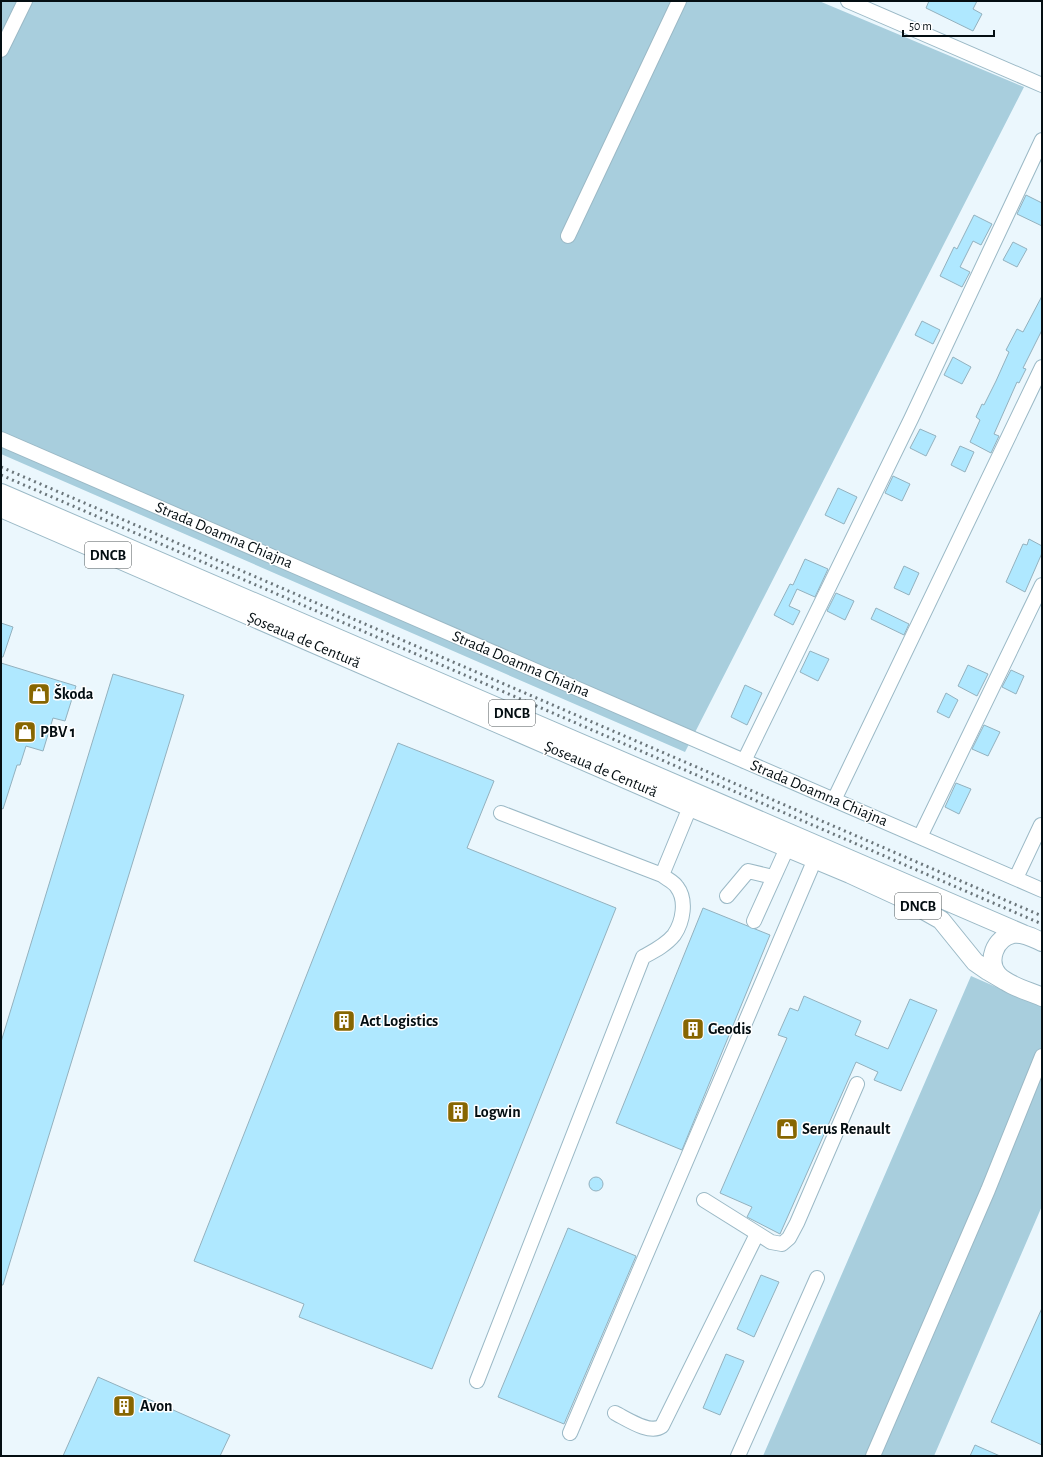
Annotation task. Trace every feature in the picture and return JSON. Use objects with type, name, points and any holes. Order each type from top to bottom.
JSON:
[{"type":"main road","name":"Șoseaua de Centură","points":[[1,493],[1023,934]]},
{"type":"main road","name":"Șoseaua de Centură","points":[[1,508],[690,807],[876,886],[930,913],[949,928],[966,952],[980,966],[1006,981]]},
{"type":"main road","name":"DNCB","points":[[1042,942],[1023,934],[1014,934],[1005,937],[994,950],[992,959],[994,968],[998,975],[1006,981],[1042,997]]},
{"type":"street","points":[[1,50],[25,1]]},
{"type":"street","points":[[568,236],[679,1]]},
{"type":"street","points":[[848,1],[1042,85]]},
{"type":"street","points":[[744,761],[911,419],[1042,140]]},
{"type":"street","points":[[834,800],[1042,367]]},
{"type":"street","name":"Strada Doamna Chiajna","points":[[1,439],[1042,890]]},
{"type":"street","points":[[920,837],[1042,585]]},
{"type":"street","points":[[662,875],[690,807]]},
{"type":"street","points":[[477,1380],[643,957],[662,946],[674,934],[683,913],[683,898],[677,886],[662,875],[501,813]]},
{"type":"street","points":[[1016,878],[1041,824]]},
{"type":"street","points":[[754,921],[787,848]]},
{"type":"street","points":[[570,1433],[815,859]]},
{"type":"street","points":[[727,896],[748,871],[774,878]]},
{"type":"street","points":[[873,1456],[988,1190],[1042,1056]]},
{"type":"street","points":[[704,1200],[771,1242],[782,1244],[789,1238],[856,1084]]},
{"type":"street","points":[[614,1413],[650,1429],[658,1429],[662,1426],[757,1234]]},
{"type":"street","points":[[738,1456],[817,1278]]},
{"type":"shaded area","points":[[1,1],[819,1],[1024,87],[685,752],[1,454]]},
{"type":"shaded area","points":[[971,976],[1042,1007],[1042,1206],[934,1456],[763,1456]]},
{"type":"building","points":[[929,1],[977,1],[973,9],[982,14],[973,31],[926,8]]},
{"type":"building","points":[[1026,195],[1042,203],[1042,226],[1017,214]]},
{"type":"building","points":[[974,215],[992,224],[981,245],[973,241],[960,267],[970,272],[962,287],[940,276],[954,247],[957,249]]},
{"type":"building","points":[[1013,242],[1027,249],[1017,267],[1003,260]]},
{"type":"building","points":[[1042,296],[1042,330],[1023,368],[1026,369],[1019,383],[1017,382],[994,434],[999,436],[991,453],[970,442],[980,420],[976,417],[996,381],[1009,352],[1006,350],[1017,329],[1023,332]]},
{"type":"building","points":[[922,321],[940,330],[933,344],[915,335]]},
{"type":"building","points":[[953,357],[971,367],[962,384],[944,375]]},
{"type":"building","points":[[920,429],[936,436],[926,456],[910,448]]},
{"type":"building","points":[[960,446],[974,452],[965,472],[951,465]]},
{"type":"building","points":[[893,476],[910,484],[902,501],[885,493]]},
{"type":"building","points":[[838,488],[857,497],[844,524],[825,515]]},
{"type":"building","points":[[1029,539],[1042,546],[1042,553],[1025,592],[1006,582],[1023,544],[1027,545]]},
{"type":"building","points":[[805,559],[828,569],[815,597],[797,589],[789,606],[800,611],[793,625],[774,615],[790,584],[793,585]]},
{"type":"building","points":[[904,566],[919,573],[909,595],[894,588]]},
{"type":"building","points":[[836,593],[854,601],[845,620],[827,611]]},
{"type":"building","points":[[876,608],[909,624],[904,635],[871,619]]},
{"type":"building","points":[[1,623],[13,627],[3,657],[1,657]]},
{"type":"building","points":[[810,651],[829,659],[818,681],[800,672]]},
{"type":"building","points":[[1,663],[76,686],[65,721],[53,718],[43,751],[26,746],[20,765],[17,765],[3,809],[1,808]]},
{"type":"building","points":[[968,665],[988,674],[977,696],[958,686]]},
{"type":"building","points":[[1011,670],[1024,676],[1016,694],[1002,687]]},
{"type":"building","points":[[113,674],[184,695],[3,1285],[1,1285],[1,1042]]},
{"type":"building","points":[[745,685],[762,693],[747,725],[731,717]]},
{"type":"building","points":[[946,693],[958,700],[949,718],[937,712]]},
{"type":"building","points":[[984,725],[1000,732],[988,756],[972,749]]},
{"type":"building","points":[[398,743],[494,781],[467,848],[616,908],[432,1369],[299,1317],[304,1304],[194,1261]]},
{"type":"building","points":[[956,783],[971,789],[959,814],[945,807]]},
{"type":"building","name":"Geodis","points":[[703,908],[770,935],[682,1150],[616,1123]]},
{"type":"building","name":"Serus Renault","points":[[804,996],[861,1021],[855,1035],[888,1049],[910,999],[937,1010],[901,1091],[874,1080],[878,1072],[856,1062],[780,1234],[747,1217],[752,1207],[720,1193],[787,1038],[778,1035],[790,1008],[798,1011]]},
{"type":"building","points":[[593,1177],[599,1177],[603,1181],[603,1187],[599,1191],[593,1191],[589,1187],[589,1181]]},
{"type":"building","points":[[568,1228],[636,1256],[564,1424],[498,1397]]},
{"type":"building","points":[[761,1275],[779,1282],[754,1337],[737,1329]]},
{"type":"building","points":[[1042,1308],[1042,1445],[991,1422]]},
{"type":"building","points":[[726,1354],[744,1361],[720,1415],[703,1408]]},
{"type":"building","name":"Avon","points":[[98,1377],[230,1435],[220,1456],[63,1456]]},
{"type":"building","points":[[975,1445],[1000,1456],[970,1456]]},
{"type":"railway","points":[[1,467],[1042,916]]},
{"type":"railway","points":[[1,475],[1042,924]]},
{"type":"place","name":"Škoda","points":[[39,694]]},
{"type":"place","name":"PBV 1","points":[[25,732]]},
{"type":"place","name":"Act Logistics","points":[[344,1021]]},
{"type":"place","name":"Geodis","points":[[693,1029]]},
{"type":"place","name":"Logwin","points":[[458,1112]]},
{"type":"place","name":"Serus Renault","points":[[787,1129]]},
{"type":"place","name":"Avon","points":[[124,1406]]}]
